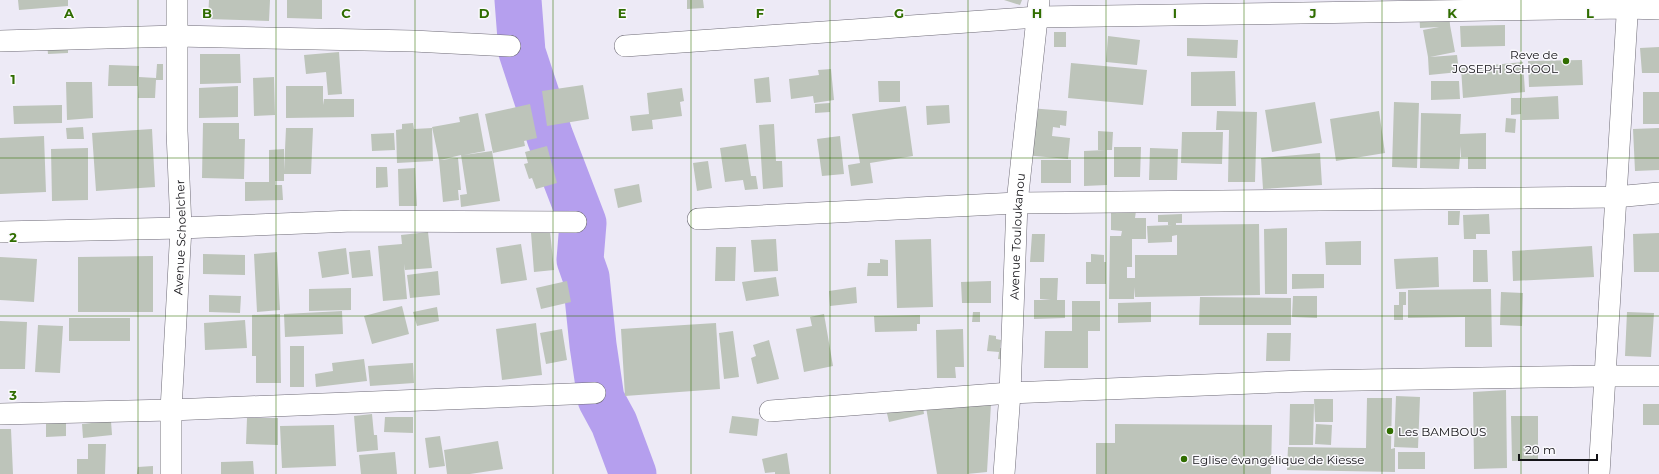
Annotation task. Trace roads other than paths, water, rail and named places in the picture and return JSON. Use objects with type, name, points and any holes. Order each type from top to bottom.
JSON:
[{"type":"street","name":"Avenue Schoelcher","points":[[171,474],[171,410],[181,228],[177,131],[177,0]]},
{"type":"street","points":[[1599,474],[1627,4]]},
{"type":"street","points":[[625,46],[1038,9],[1627,4],[1659,9]]},
{"type":"street","name":"Avenue Touloukanou","points":[[1004,474],[1010,394],[1017,203],[1038,9]]},
{"type":"street","points":[[0,41],[177,36],[413,41],[510,46]]},
{"type":"street","points":[[698,219],[1017,203],[1615,197],[1659,193]]},
{"type":"street","points":[[0,232],[181,228],[353,221],[576,222]]},
{"type":"street","points":[[770,411],[1010,394],[1303,381],[1659,376]]},
{"type":"street","points":[[0,414],[171,410],[595,393]]},
{"type":"waterway","points":[[518,0],[522,52],[550,137],[583,223],[580,260],[586,277],[593,345],[601,399],[614,423],[633,474]]},
{"type":"place","name":"Reve de JOSEPH SCHOOL","points":[[1566,61]]},
{"type":"place","name":"Les BAMBOUS","points":[[1390,431]]},
{"type":"place","name":"Eglise évangélique de Kiesse","points":[[1184,459]]}]
